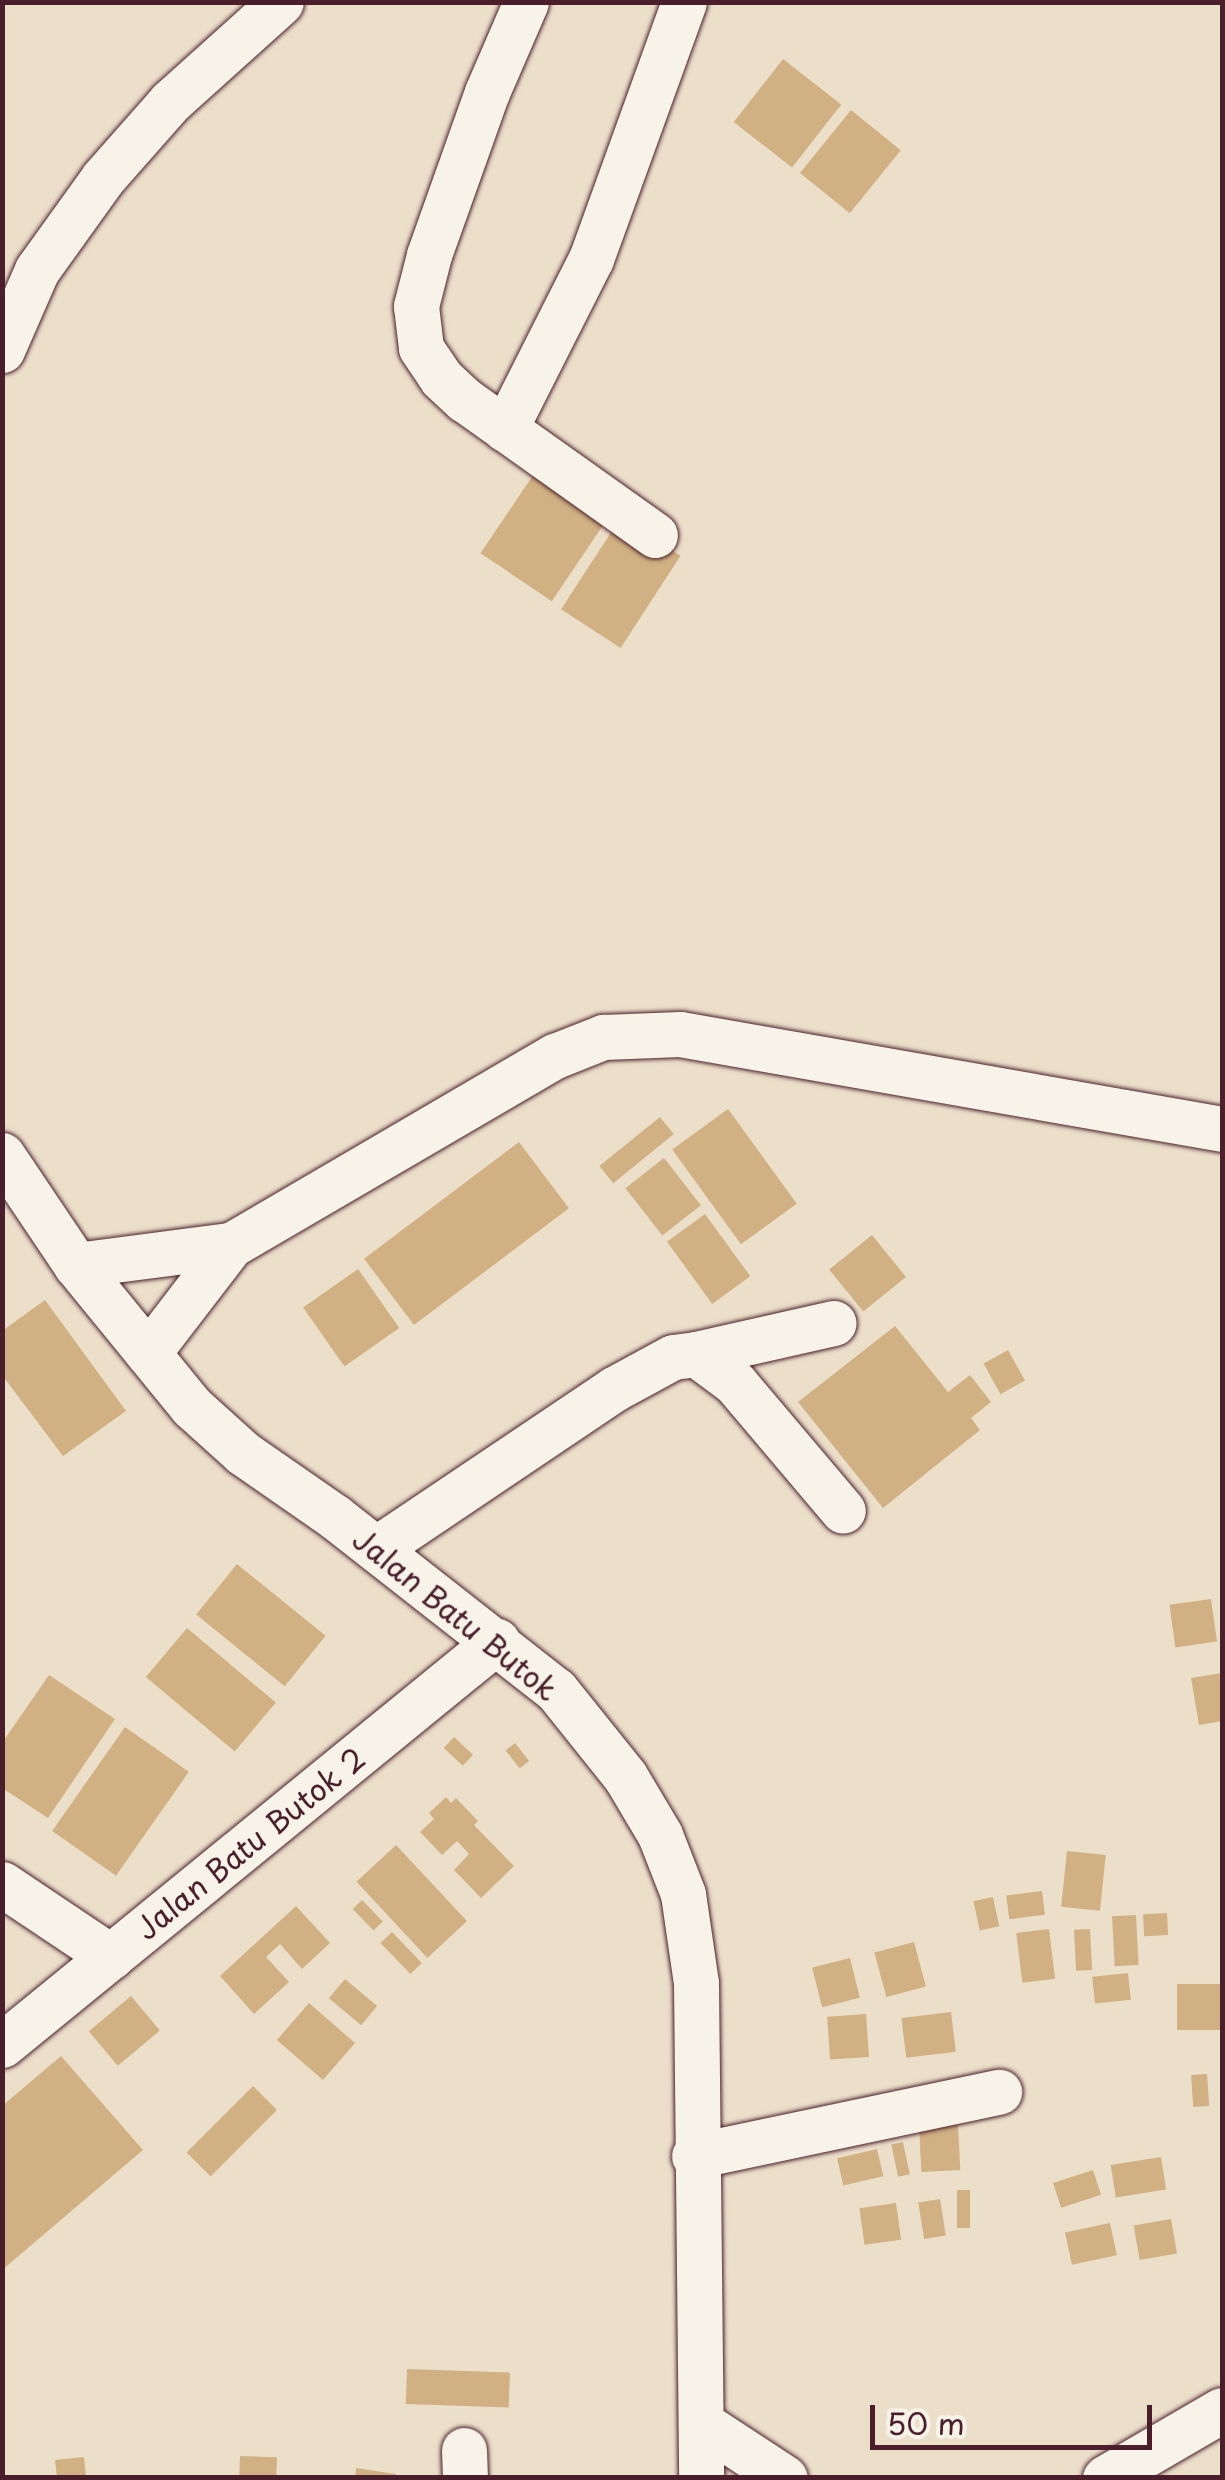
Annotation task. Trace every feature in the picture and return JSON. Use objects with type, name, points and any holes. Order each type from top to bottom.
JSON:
[{"type":"street","points":[[2,350],[20,279],[170,102],[280,2]]},
{"type":"street","points":[[526,2],[428,255],[415,322],[428,363],[465,400],[655,535]]},
{"type":"street","points":[[506,428],[591,258],[684,2]]},
{"type":"street","points":[[148,1353],[230,1245],[555,1056],[603,1037],[680,1034],[1222,1129]]},
{"type":"street","name":"Jalan Batu Butok","points":[[2,1155],[76,1265],[192,1407],[243,1453],[376,1549],[556,1690],[626,1776],[666,1850],[683,1894],[696,1983],[694,2156],[701,2478]]},
{"type":"street","points":[[76,1265],[230,1245]]},
{"type":"street","points":[[376,1549],[614,1389],[673,1357],[834,1323]]},
{"type":"street","points":[[696,1354],[735,1383],[843,1511]]},
{"type":"street","name":"Jalan Batu Butok 2","points":[[2,2044],[497,1641]]},
{"type":"street","points":[[2,1884],[112,1956]]},
{"type":"street","points":[[694,2156],[999,2092]]},
{"type":"street","points":[[1106,2478],[1222,2410]]},
{"type":"street","points":[[701,2423],[786,2478]]},
{"type":"building","points":[[783,59],[841,105],[792,168],[734,122]]},
{"type":"building","points":[[851,110],[901,150],[850,213],[800,173]]},
{"type":"building","points":[[542,462],[613,510],[552,601],[480,553]]},
{"type":"building","points":[[621,517],[681,556],[621,648],[561,609]]},
{"type":"building","points":[[728,1109],[797,1204],[741,1244],[672,1150]]},
{"type":"building","points":[[660,1117],[674,1134],[613,1183],[599,1166]]},
{"type":"building","points":[[519,1142],[569,1208],[414,1325],[364,1259]]},
{"type":"building","points":[[664,1158],[701,1205],[662,1235],[625,1188]]},
{"type":"building","points":[[705,1214],[750,1276],[712,1304],[667,1242]]},
{"type":"building","points":[[872,1235],[906,1277],[863,1312],[829,1270]]},
{"type":"building","points":[[358,1269],[399,1328],[344,1366],[303,1307]]},
{"type":"building","points":[[45,1300],[126,1411],[63,1456],[2,1375],[2,1331]]},
{"type":"building","points":[[895,1326],[948,1392],[970,1375],[991,1402],[971,1418],[980,1430],[883,1508],[798,1402]]},
{"type":"building","points":[[1008,1350],[1025,1381],[1000,1394],[984,1364]]},
{"type":"building","points":[[237,1564],[326,1636],[285,1686],[196,1615]]},
{"type":"building","points":[[1211,1599],[1217,1642],[1175,1647],[1169,1605]]},
{"type":"building","points":[[187,1628],[276,1703],[235,1752],[146,1677]]},
{"type":"building","points":[[1222,1673],[1222,1721],[1199,1725],[1191,1678]]},
{"type":"building","points":[[49,1675],[115,1719],[48,1818],[2,1788],[2,1743]]},
{"type":"building","points":[[125,1727],[189,1772],[116,1876],[52,1831]]},
{"type":"building","points":[[454,1737],[473,1755],[463,1766],[444,1748]]},
{"type":"building","points":[[515,1743],[529,1761],[520,1769],[506,1750]]},
{"type":"building","points":[[446,1797],[451,1803],[456,1798],[478,1821],[474,1825],[514,1866],[481,1898],[454,1870],[469,1854],[457,1841],[442,1855],[420,1832],[434,1819],[429,1813]]},
{"type":"building","points":[[396,1845],[467,1921],[427,1958],[357,1882]]},
{"type":"building","points":[[1067,1851],[1106,1855],[1100,1911],[1061,1907]]},
{"type":"building","points":[[1042,1891],[1045,1915],[1009,1919],[1006,1895]]},
{"type":"building","points":[[993,1897],[999,1926],[980,1931],[973,1901]]},
{"type":"building","points":[[362,1900],[383,1922],[373,1931],[353,1909]]},
{"type":"building","points":[[296,1906],[330,1943],[302,1969],[280,1944],[266,1957],[289,1982],[254,2014],[220,1976]]},
{"type":"building","points":[[1167,1913],[1168,1935],[1144,1936],[1143,1914]]},
{"type":"building","points":[[1136,1915],[1139,1965],[1115,1966],[1112,1916]]},
{"type":"building","points":[[1049,1929],[1055,1979],[1022,1983],[1016,1933]]},
{"type":"building","points":[[1090,1929],[1092,1970],[1076,1971],[1074,1930]]},
{"type":"building","points":[[392,1932],[422,1963],[410,1974],[380,1943]]},
{"type":"building","points":[[914,1942],[926,1986],[886,1997],[874,1953]]},
{"type":"building","points":[[850,1958],[860,1998],[822,2007],[812,1967]]},
{"type":"building","points":[[1128,1973],[1131,2000],[1095,2004],[1092,1977]]},
{"type":"building","points":[[345,1979],[377,2006],[361,2025],[329,1998]]},
{"type":"building","points":[[1177,1984],[1222,1984],[1222,2030],[1177,2030]]},
{"type":"building","points":[[131,1996],[160,2030],[118,2066],[89,2031]]},
{"type":"building","points":[[309,2003],[355,2043],[323,2080],[277,2040]]},
{"type":"building","points":[[951,2012],[956,2052],[906,2058],[901,2018]]},
{"type":"building","points":[[866,2014],[869,2057],[830,2060],[827,2017]]},
{"type":"building","points":[[61,2056],[143,2150],[2,2270],[2,2106]]},
{"type":"building","points":[[1207,2074],[1209,2106],[1193,2107],[1191,2075]]},
{"type":"building","points":[[253,2086],[277,2110],[211,2177],[187,2152]]},
{"type":"building","points":[[958,2125],[960,2170],[921,2172],[919,2127]]},
{"type":"building","points":[[903,2142],[910,2174],[898,2177],[891,2144]]},
{"type":"building","points":[[877,2149],[883,2176],[843,2186],[837,2158]]},
{"type":"building","points":[[1161,2157],[1166,2190],[1116,2198],[1111,2165]]},
{"type":"building","points":[[1093,2170],[1101,2195],[1061,2208],[1053,2183]]},
{"type":"building","points":[[957,2190],[970,2190],[970,2228],[957,2228]]},
{"type":"building","points":[[940,2199],[946,2236],[924,2239],[918,2202]]},
{"type":"building","points":[[896,2203],[901,2240],[865,2245],[859,2208]]},
{"type":"building","points":[[1171,2219],[1177,2253],[1140,2260],[1134,2226]]},
{"type":"building","points":[[1110,2223],[1117,2255],[1072,2265],[1065,2233]]},
{"type":"building","points":[[407,2369],[510,2373],[509,2408],[406,2404]]},
{"type":"building","points":[[240,2456],[277,2457],[276,2478],[239,2478]]},
{"type":"building","points":[[84,2457],[86,2478],[57,2478],[55,2460]]},
{"type":"building","points":[[356,2468],[396,2474],[396,2478],[355,2478]]}]
